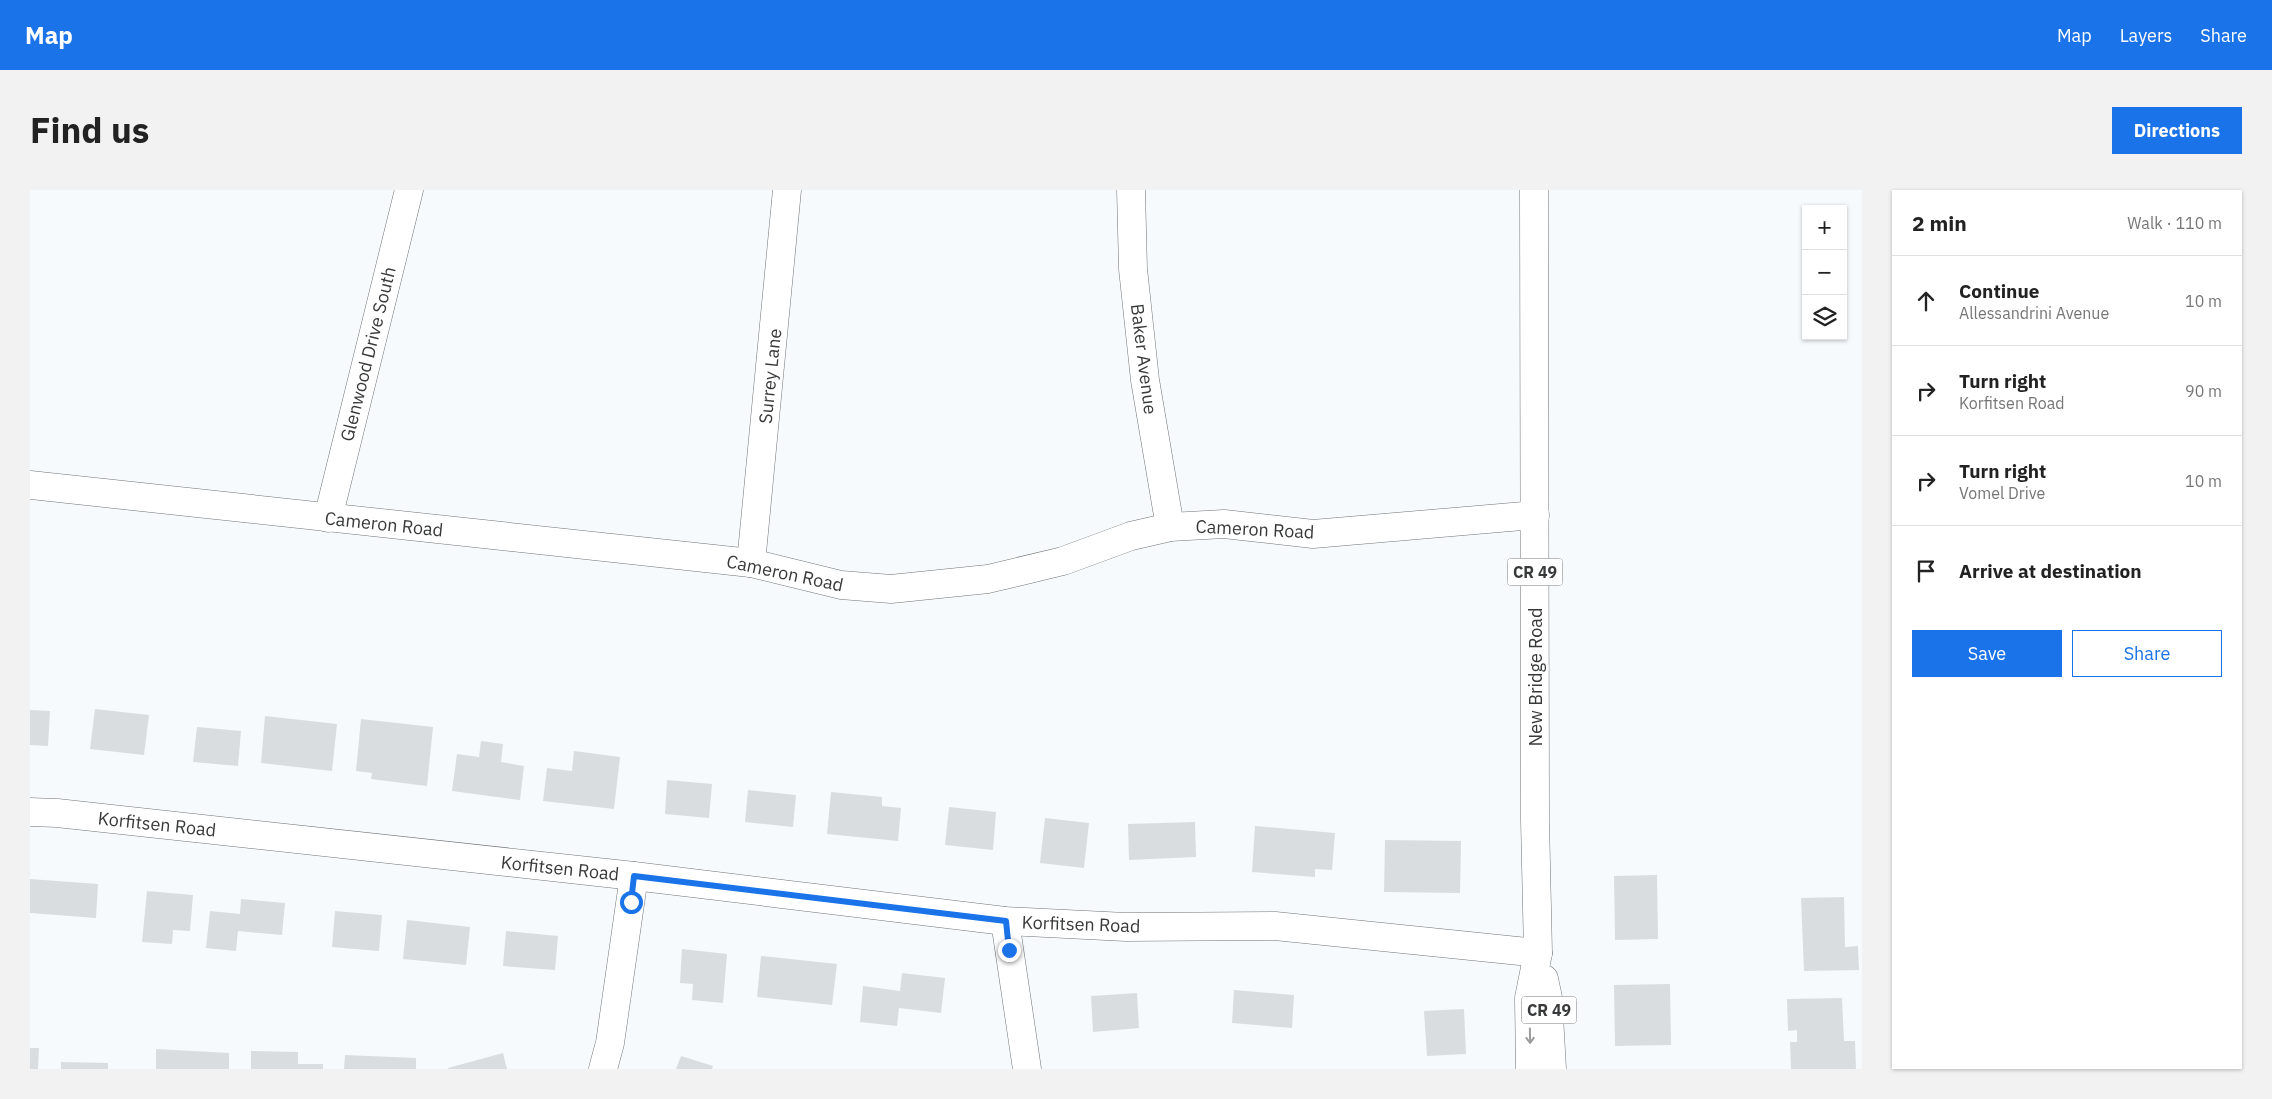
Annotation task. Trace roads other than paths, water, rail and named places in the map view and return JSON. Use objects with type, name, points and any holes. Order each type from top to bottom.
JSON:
[{"type":"street","name":"Glenwood Drive South","points":[[328,518],[409,190]]},
{"type":"street","name":"Surrey Lane","points":[[751,563],[787,190]]},
{"type":"street","name":"Baker Avenue","points":[[1131,190],[1133,269],[1144,380],[1170,527]]},
{"type":"street","name":"New Bridge Road","points":[[1530,1069],[1529,998],[1538,953],[1534,190]]},
{"type":"street","name":"Cameron Road","points":[[30,485],[751,563],[840,586],[891,589],[988,579],[1063,561],[1131,536],[1170,527],[1224,524],[1313,534],[1535,515]]},
{"type":"street","name":"Korfitsen Road","points":[[30,812],[85,816],[634,876],[1006,921],[1126,927],[1274,926],[1538,953]]},
{"type":"street","points":[[603,1069],[610,1043],[634,876]]},
{"type":"street","points":[[1006,921],[1027,1069]]},
{"type":"street","name":"New Bridge Road","points":[[1538,953],[1548,998],[1552,1069]]}]
